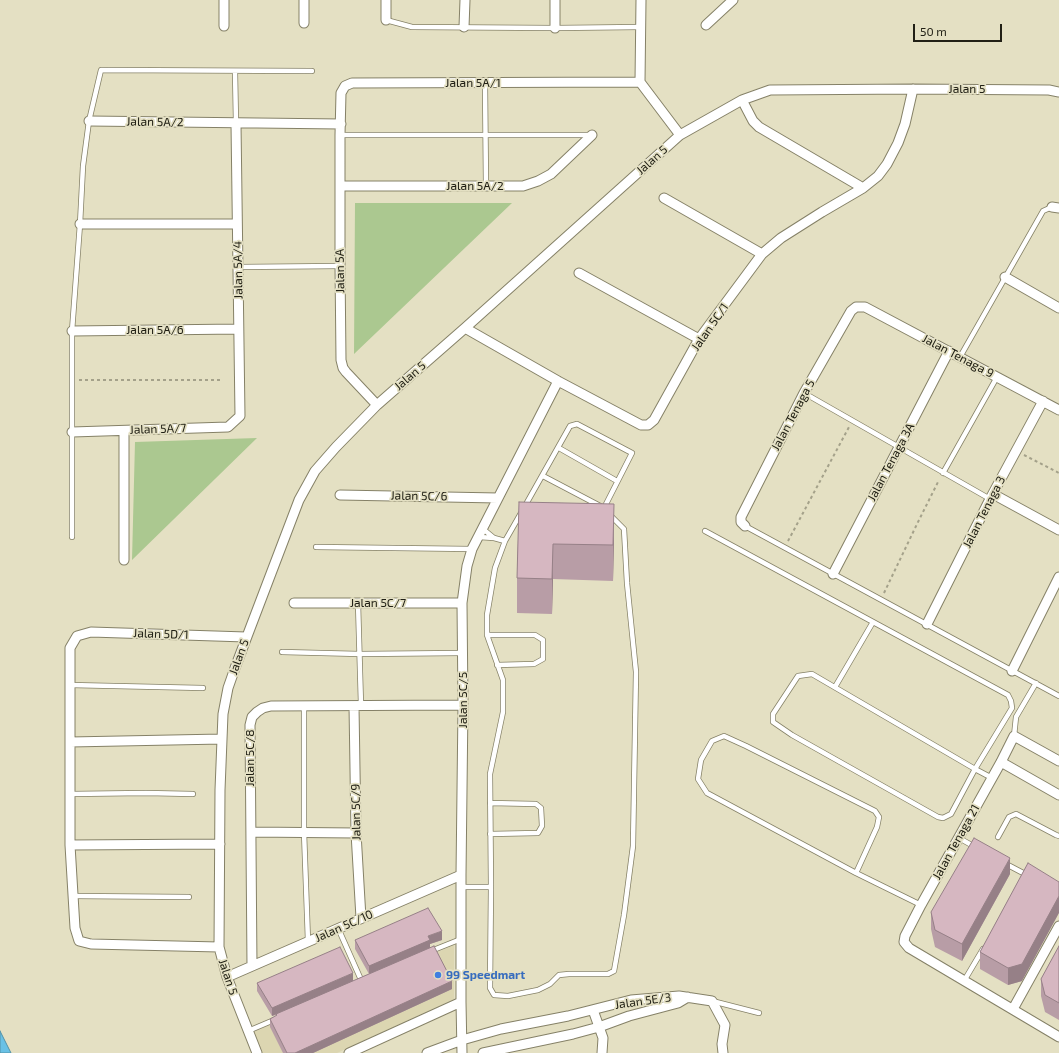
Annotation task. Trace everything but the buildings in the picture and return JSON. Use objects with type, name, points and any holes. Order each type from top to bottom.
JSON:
[{"type":"street","points":[[224,0],[224,26]]},
{"type":"street","points":[[304,0],[304,23]]},
{"type":"street","points":[[386,0],[386,20]]},
{"type":"street","points":[[464,27],[465,0]]},
{"type":"street","points":[[555,0],[555,28]]},
{"type":"street","points":[[641,0],[640,82],[680,135]]},
{"type":"street","points":[[706,25],[733,0]]},
{"type":"street","name":"Jalan 5A/1","points":[[341,124],[341,93],[345,86],[352,83],[640,82]]},
{"type":"street","name":"Jalan 5","points":[[1048,90],[1059,86]]},
{"type":"street","name":"Jalan 5","points":[[257,1053],[227,977],[219,947],[222,739],[224,714],[228,688],[246,638],[299,500],[315,471],[377,405],[680,135],[742,100],[770,90],[913,88],[1048,90],[1059,92]]},
{"type":"street","name":"Jalan 5C/1","points":[[465,328],[558,381],[641,425],[648,425],[654,420],[699,339],[762,254],[787,234],[863,188],[878,176],[887,164],[898,143],[905,124],[913,88]]},
{"type":"street","points":[[742,100],[753,121],[759,128],[863,188]]},
{"type":"street","name":"Jalan 5A/2","points":[[89,121],[236,124],[341,124]]},
{"type":"street","name":"Jalan 5A/4","points":[[236,124],[240,416]]},
{"type":"street","name":"Jalan 5A","points":[[341,124],[340,266],[343,368],[377,405]]},
{"type":"street","name":"Jalan 5A/2","points":[[340,186],[523,186],[538,181],[551,174],[592,135]]},
{"type":"street","points":[[664,198],[762,254]]},
{"type":"street","points":[[80,224],[237,224]]},
{"type":"street","points":[[580,273],[699,339]]},
{"type":"street","points":[[1005,278],[1059,308]]},
{"type":"street","name":"Jalan Tenaga 9","points":[[856,307],[865,307],[1059,410]]},
{"type":"street","name":"Jalan Tenaga 5","points":[[745,526],[741,522],[741,517],[804,394],[851,312],[856,307]]},
{"type":"street","name":"Jalan 5A/6","points":[[72,331],[238,329]]},
{"type":"street","name":"Jalan Tenaga 3A","points":[[833,574],[949,351]]},
{"type":"street","name":"Jalan 5C/5","points":[[462,1040],[462,603],[467,566],[472,549],[558,381]]},
{"type":"street","name":"Jalan Tenaga 3","points":[[927,624],[991,497],[1043,401]]},
{"type":"street","name":"Jalan 5A/7","points":[[72,432],[228,427],[240,416]]},
{"type":"street","points":[[124,431],[124,560]]},
{"type":"street","name":"Jalan 5C/6","points":[[340,495],[498,498]]},
{"type":"street","points":[[991,497],[1059,530]]},
{"type":"street","points":[[1012,671],[1059,577]]},
{"type":"street","name":"Jalan 5C/7","points":[[294,603],[462,603]]},
{"type":"street","name":"Jalan 5D/1","points":[[70,685],[70,648],[77,636],[91,632],[246,638]]},
{"type":"street","points":[[70,685],[70,846],[75,928],[79,941],[91,944],[219,947]]},
{"type":"street","name":"Jalan 5C/8","points":[[252,966],[250,725],[252,717],[263,708],[271,706],[463,705]]},
{"type":"street","name":"Jalan 5C/9","points":[[358,706],[356,833],[361,918]]},
{"type":"street","points":[[1014,736],[1059,761]]},
{"type":"street","name":"Jalan Tenaga 21","points":[[964,981],[909,948],[904,942],[905,936],[1014,736]]},
{"type":"street","points":[[70,742],[222,739]]},
{"type":"street","points":[[1001,762],[1059,795]]},
{"type":"street","points":[[251,832],[356,833]]},
{"type":"street","points":[[70,846],[220,844]]},
{"type":"street","name":"Jalan 5C/10","points":[[227,977],[461,875]]},
{"type":"street","points":[[1013,1009],[1059,926]]},
{"type":"street","points":[[964,981],[1059,1037]]},
{"type":"street","name":"Jalan 5E/3","points":[[427,1053],[462,1040],[501,1029],[568,1016],[631,1000],[666,996],[688,998]]},
{"type":"street","points":[[688,998],[712,1001],[725,1025],[722,1053]]},
{"type":"street","name":"Jalan 5E/3","points":[[483,1053],[573,1034],[678,1003],[688,998]]},
{"type":"street","points":[[350,1053],[461,1002]]},
{"type":"street","points":[[592,1010],[603,1038],[602,1053]]},
{"type":"street","points":[[462,1040],[462,1053]]},
{"type":"lane","points":[[386,20],[412,27],[640,27]]},
{"type":"lane","points":[[72,537],[72,331],[83,166],[89,121],[101,70],[312,71]]},
{"type":"lane","points":[[235,71],[236,124]]},
{"type":"lane","points":[[485,83],[486,186]]},
{"type":"lane","points":[[340,135],[592,135]]},
{"type":"lane","points":[[960,357],[1043,211],[1055,207]]},
{"type":"lane","points":[[238,267],[340,266]]},
{"type":"lane","points":[[943,473],[997,377]]},
{"type":"lane","points":[[804,394],[943,473],[991,497]]},
{"type":"lane","points":[[543,476],[604,508],[624,529],[627,583],[636,672],[633,846],[624,915],[614,971],[608,974],[558,975],[550,984],[538,990],[508,996],[494,995],[490,988],[490,774],[503,712],[503,680],[487,635],[487,615],[495,568],[505,540],[543,476],[570,426],[577,424],[632,453],[604,508]]},
{"type":"lane","points":[[558,448],[617,481]]},
{"type":"lane","points":[[745,526],[1059,696]]},
{"type":"lane","points":[[705,531],[1008,696],[1011,701],[1012,708],[975,769],[951,814],[943,818],[938,817],[792,735],[773,722],[773,714],[798,676],[812,674],[975,769],[992,778]]},
{"type":"lane","points":[[481,533],[505,540]]},
{"type":"lane","points":[[481,533],[494,538]]},
{"type":"lane","points":[[316,547],[472,549]]},
{"type":"lane","points":[[358,603],[360,654],[358,706]]},
{"type":"lane","points":[[835,687],[873,622]]},
{"type":"lane","points":[[487,635],[535,635],[542,640],[543,660],[534,664],[497,665]]},
{"type":"lane","points":[[282,652],[360,654],[462,653]]},
{"type":"lane","points":[[1014,736],[1016,717],[1036,684]]},
{"type":"lane","points":[[70,685],[203,688]]},
{"type":"lane","points":[[304,706],[304,832],[308,941]]},
{"type":"lane","points":[[856,873],[877,827],[879,817],[875,811],[724,736],[712,741],[701,760],[698,779],[707,793],[856,873],[921,905]]},
{"type":"lane","points":[[70,794],[193,794]]},
{"type":"lane","points":[[490,803],[536,804],[541,808],[542,826],[538,833],[490,834]]},
{"type":"lane","points":[[998,837],[1009,817],[1016,814],[1059,836]]},
{"type":"lane","points":[[959,838],[979,849]]},
{"type":"lane","points":[[999,860],[1032,878]]},
{"type":"lane","points":[[1022,881],[1025,874]]},
{"type":"lane","points":[[461,887],[491,887]]},
{"type":"lane","points":[[73,896],[189,897]]},
{"type":"lane","points":[[338,928],[362,982]]},
{"type":"lane","points":[[425,954],[461,938]]},
{"type":"lane","points":[[964,981],[986,944]]},
{"type":"lane","points":[[355,985],[369,978]]},
{"type":"lane","points":[[712,1001],[759,1013]]},
{"type":"lane","points":[[248,1031],[281,1017]]},
{"type":"path","points":[[79,380],[222,380]]},
{"type":"path","points":[[785,548],[852,421]]},
{"type":"path","points":[[1016,450],[1059,473]]},
{"type":"path","points":[[880,600],[943,473]]},
{"type":"shaded area","points":[[454,945],[454,999],[337,1053],[262,1053],[253,1032]]},
{"type":"green space","points":[[355,203],[512,203],[354,354]]},
{"type":"green space","points":[[257,438],[132,560],[135,442]]},
{"type":"water","points":[[0,1031],[11,1053],[0,1053]]},
{"type":"place","name":"99 Speedmart","points":[[438,975]]}]
